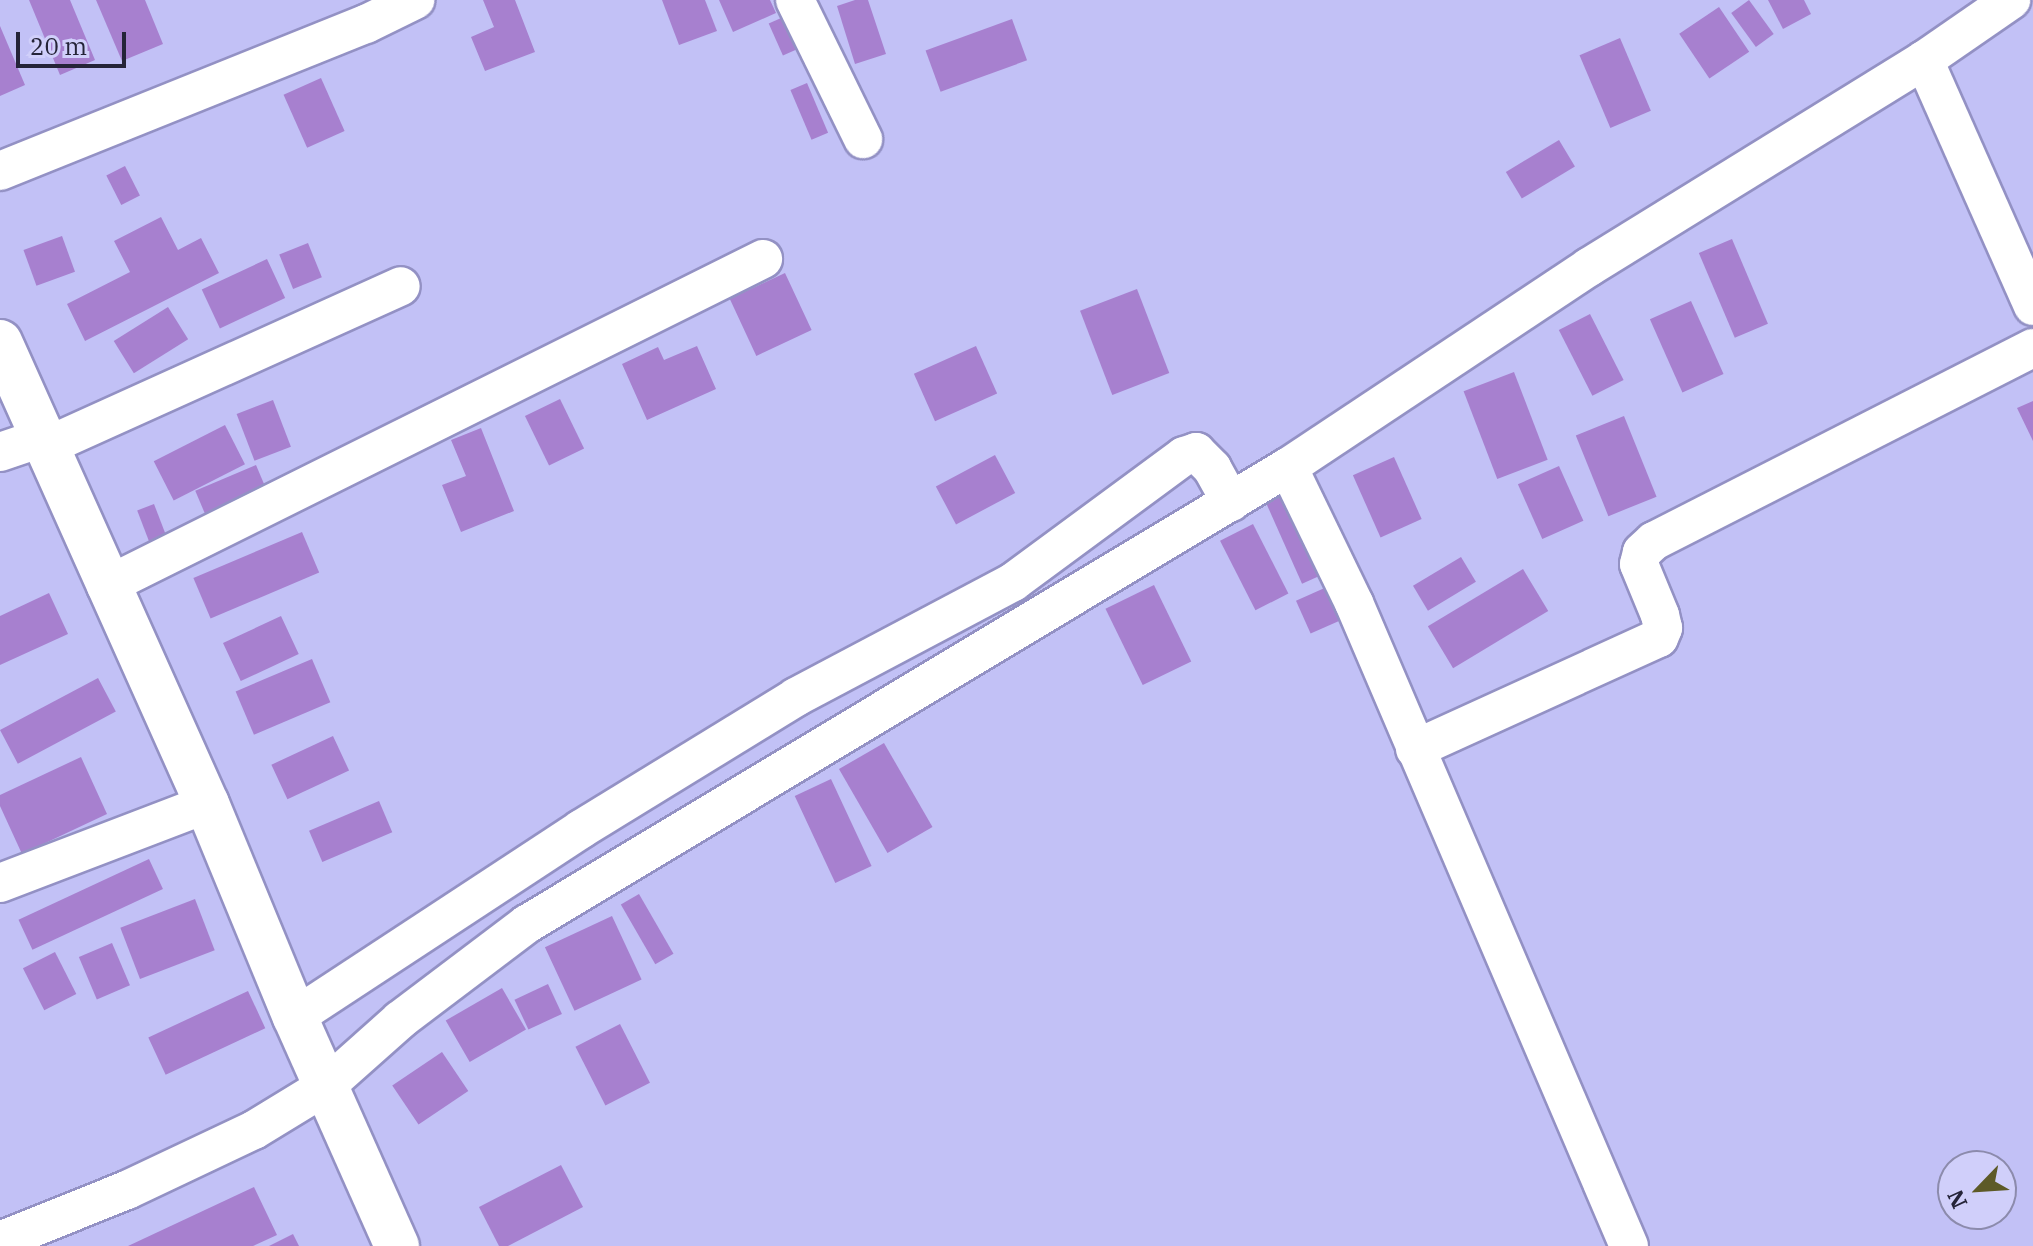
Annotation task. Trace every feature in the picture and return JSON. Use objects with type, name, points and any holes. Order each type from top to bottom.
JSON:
[{"type":"street","points":[[0,171],[366,24],[415,0]]},
{"type":"street","points":[[795,0],[863,139]]},
{"type":"street","points":[[0,1241],[141,1184],[254,1130],[326,1086],[411,1011],[527,924],[1223,487],[1288,467],[1589,267],[1924,60],[2011,0]]},
{"type":"street","points":[[1924,60],[2025,266],[2033,306]]},
{"type":"street","points":[[106,586],[763,259]]},
{"type":"street","points":[[0,452],[46,442],[401,286]]},
{"type":"street","points":[[0,342],[106,586],[207,804],[295,1017],[397,1246]]},
{"type":"street","points":[[1415,749],[1659,638],[1663,628],[1660,615],[1639,564],[1642,552],[1654,541],[2033,348]]},
{"type":"street","points":[[295,1017],[581,829],[796,697],[1013,582],[1184,456],[1196,452],[1223,487]]},
{"type":"street","points":[[1288,467],[1354,603],[1629,1246]]},
{"type":"street","points":[[0,883],[207,804]]},
{"type":"building","points":[[29,0],[70,0],[95,60],[60,75]]},
{"type":"building","points":[[96,0],[145,0],[163,44],[122,61]]},
{"type":"building","points":[[483,0],[515,0],[535,52],[485,71],[471,37],[494,27]]},
{"type":"building","points":[[662,0],[705,0],[717,31],[679,45]]},
{"type":"building","points":[[719,0],[770,0],[776,13],[733,32]]},
{"type":"building","points":[[855,0],[868,0],[886,54],[855,64],[837,6]]},
{"type":"building","points":[[1749,0],[1774,34],[1756,47],[1731,13]]},
{"type":"building","points":[[1768,0],[1804,0],[1811,14],[1783,29]]},
{"type":"building","points":[[1719,7],[1749,52],[1709,79],[1679,34]]},
{"type":"building","points":[[797,11],[811,43],[783,56],[769,24]]},
{"type":"building","points":[[1012,19],[1027,60],[941,92],[926,50]]},
{"type":"building","points":[[0,26],[25,85],[0,96]]},
{"type":"building","points":[[1620,38],[1651,111],[1610,128],[1579,55]]},
{"type":"building","points":[[321,78],[345,131],[307,148],[284,95]]},
{"type":"building","points":[[807,83],[828,133],[812,140],[790,90]]},
{"type":"building","points":[[1559,140],[1575,167],[1522,199],[1506,172]]},
{"type":"building","points":[[125,166],[140,195],[121,205],[106,176]]},
{"type":"building","points":[[161,217],[178,250],[201,238],[219,273],[85,341],[67,304],[130,272],[114,241]]},
{"type":"building","points":[[62,236],[75,272],[36,286],[23,250]]},
{"type":"building","points":[[1732,239],[1768,324],[1735,338],[1699,253]]},
{"type":"building","points":[[308,243],[322,277],[293,289],[279,255]]},
{"type":"building","points":[[267,259],[285,298],[220,328],[202,289]]},
{"type":"building","points":[[785,273],[812,330],[756,356],[730,299]]},
{"type":"building","points":[[1137,289],[1169,373],[1112,395],[1080,311]]},
{"type":"building","points":[[1691,301],[1724,374],[1682,392],[1650,319]]},
{"type":"building","points":[[168,307],[188,339],[134,373],[114,341]]},
{"type":"building","points":[[1590,314],[1624,380],[1592,396],[1559,330]]},
{"type":"building","points":[[697,346],[716,389],[647,420],[622,364],[658,347],[664,360]]},
{"type":"building","points":[[976,346],[997,394],[935,421],[914,374]]},
{"type":"building","points":[[1514,372],[1548,460],[1497,479],[1464,391]]},
{"type":"building","points":[[560,399],[584,448],[549,466],[525,416]]},
{"type":"building","points":[[273,400],[291,447],[255,461],[237,414]]},
{"type":"building","points":[[2033,401],[2033,441],[2017,408]]},
{"type":"building","points":[[1624,416],[1657,497],[1608,516],[1576,435]]},
{"type":"building","points":[[225,425],[245,464],[174,501],[154,461]]},
{"type":"building","points":[[481,428],[514,511],[461,532],[442,485],[466,476],[451,440]]},
{"type":"building","points":[[995,455],[1015,493],[956,524],[936,486]]},
{"type":"building","points":[[1394,457],[1422,519],[1381,537],[1353,475]]},
{"type":"building","points":[[256,465],[270,498],[209,524],[195,491]]},
{"type":"building","points":[[1559,466],[1583,521],[1542,539],[1518,484]]},
{"type":"building","points":[[1296,489],[1332,570],[1302,584],[1266,502]]},
{"type":"building","points":[[154,504],[166,536],[149,542],[137,510]]},
{"type":"building","points":[[1253,524],[1288,593],[1255,610],[1220,541]]},
{"type":"building","points":[[302,532],[319,573],[211,619],[193,578]]},
{"type":"building","points":[[1461,557],[1476,582],[1428,611],[1413,586]]},
{"type":"building","points":[[1523,569],[1548,611],[1453,668],[1428,626]]},
{"type":"building","points":[[1338,582],[1353,615],[1311,634],[1296,601]]},
{"type":"building","points":[[1154,585],[1191,661],[1143,685],[1105,609]]},
{"type":"building","points":[[49,593],[68,634],[0,665],[0,616]]},
{"type":"building","points":[[281,616],[299,654],[241,681],[223,643]]},
{"type":"building","points":[[312,659],[330,702],[254,735],[236,691]]},
{"type":"building","points":[[98,678],[116,712],[18,764],[0,730]]},
{"type":"building","points":[[333,736],[349,770],[287,799],[271,765]]},
{"type":"building","points":[[884,743],[933,827],[887,853],[839,769]]},
{"type":"building","points":[[81,757],[107,814],[22,854],[0,806],[0,795]]},
{"type":"building","points":[[831,779],[872,866],[835,883],[795,796]]},
{"type":"building","points":[[379,801],[392,832],[322,862],[309,831]]},
{"type":"building","points":[[149,859],[163,889],[32,950],[18,920]]},
{"type":"building","points":[[639,894],[674,954],[655,964],[621,904]]},
{"type":"building","points":[[195,899],[215,950],[140,979],[120,928]]},
{"type":"building","points":[[612,916],[642,979],[575,1011],[545,947]]},
{"type":"building","points":[[112,943],[130,985],[97,999],[79,957]]},
{"type":"building","points":[[55,952],[76,994],[44,1010],[23,968]]},
{"type":"building","points":[[548,984],[562,1014],[528,1030],[514,1000]]},
{"type":"building","points":[[502,988],[526,1030],[470,1062],[446,1020]]},
{"type":"building","points":[[248,991],[265,1028],[166,1075],[148,1037]]},
{"type":"building","points":[[620,1024],[650,1083],[605,1106],[575,1047]]},
{"type":"building","points":[[442,1052],[468,1091],[419,1125],[392,1086]]},
{"type":"building","points":[[561,1165],[583,1207],[508,1246],[499,1246],[479,1207]]},
{"type":"building","points":[[254,1187],[277,1235],[253,1246],[128,1246]]},
{"type":"building","points":[[293,1234],[299,1246],[269,1246]]}]
